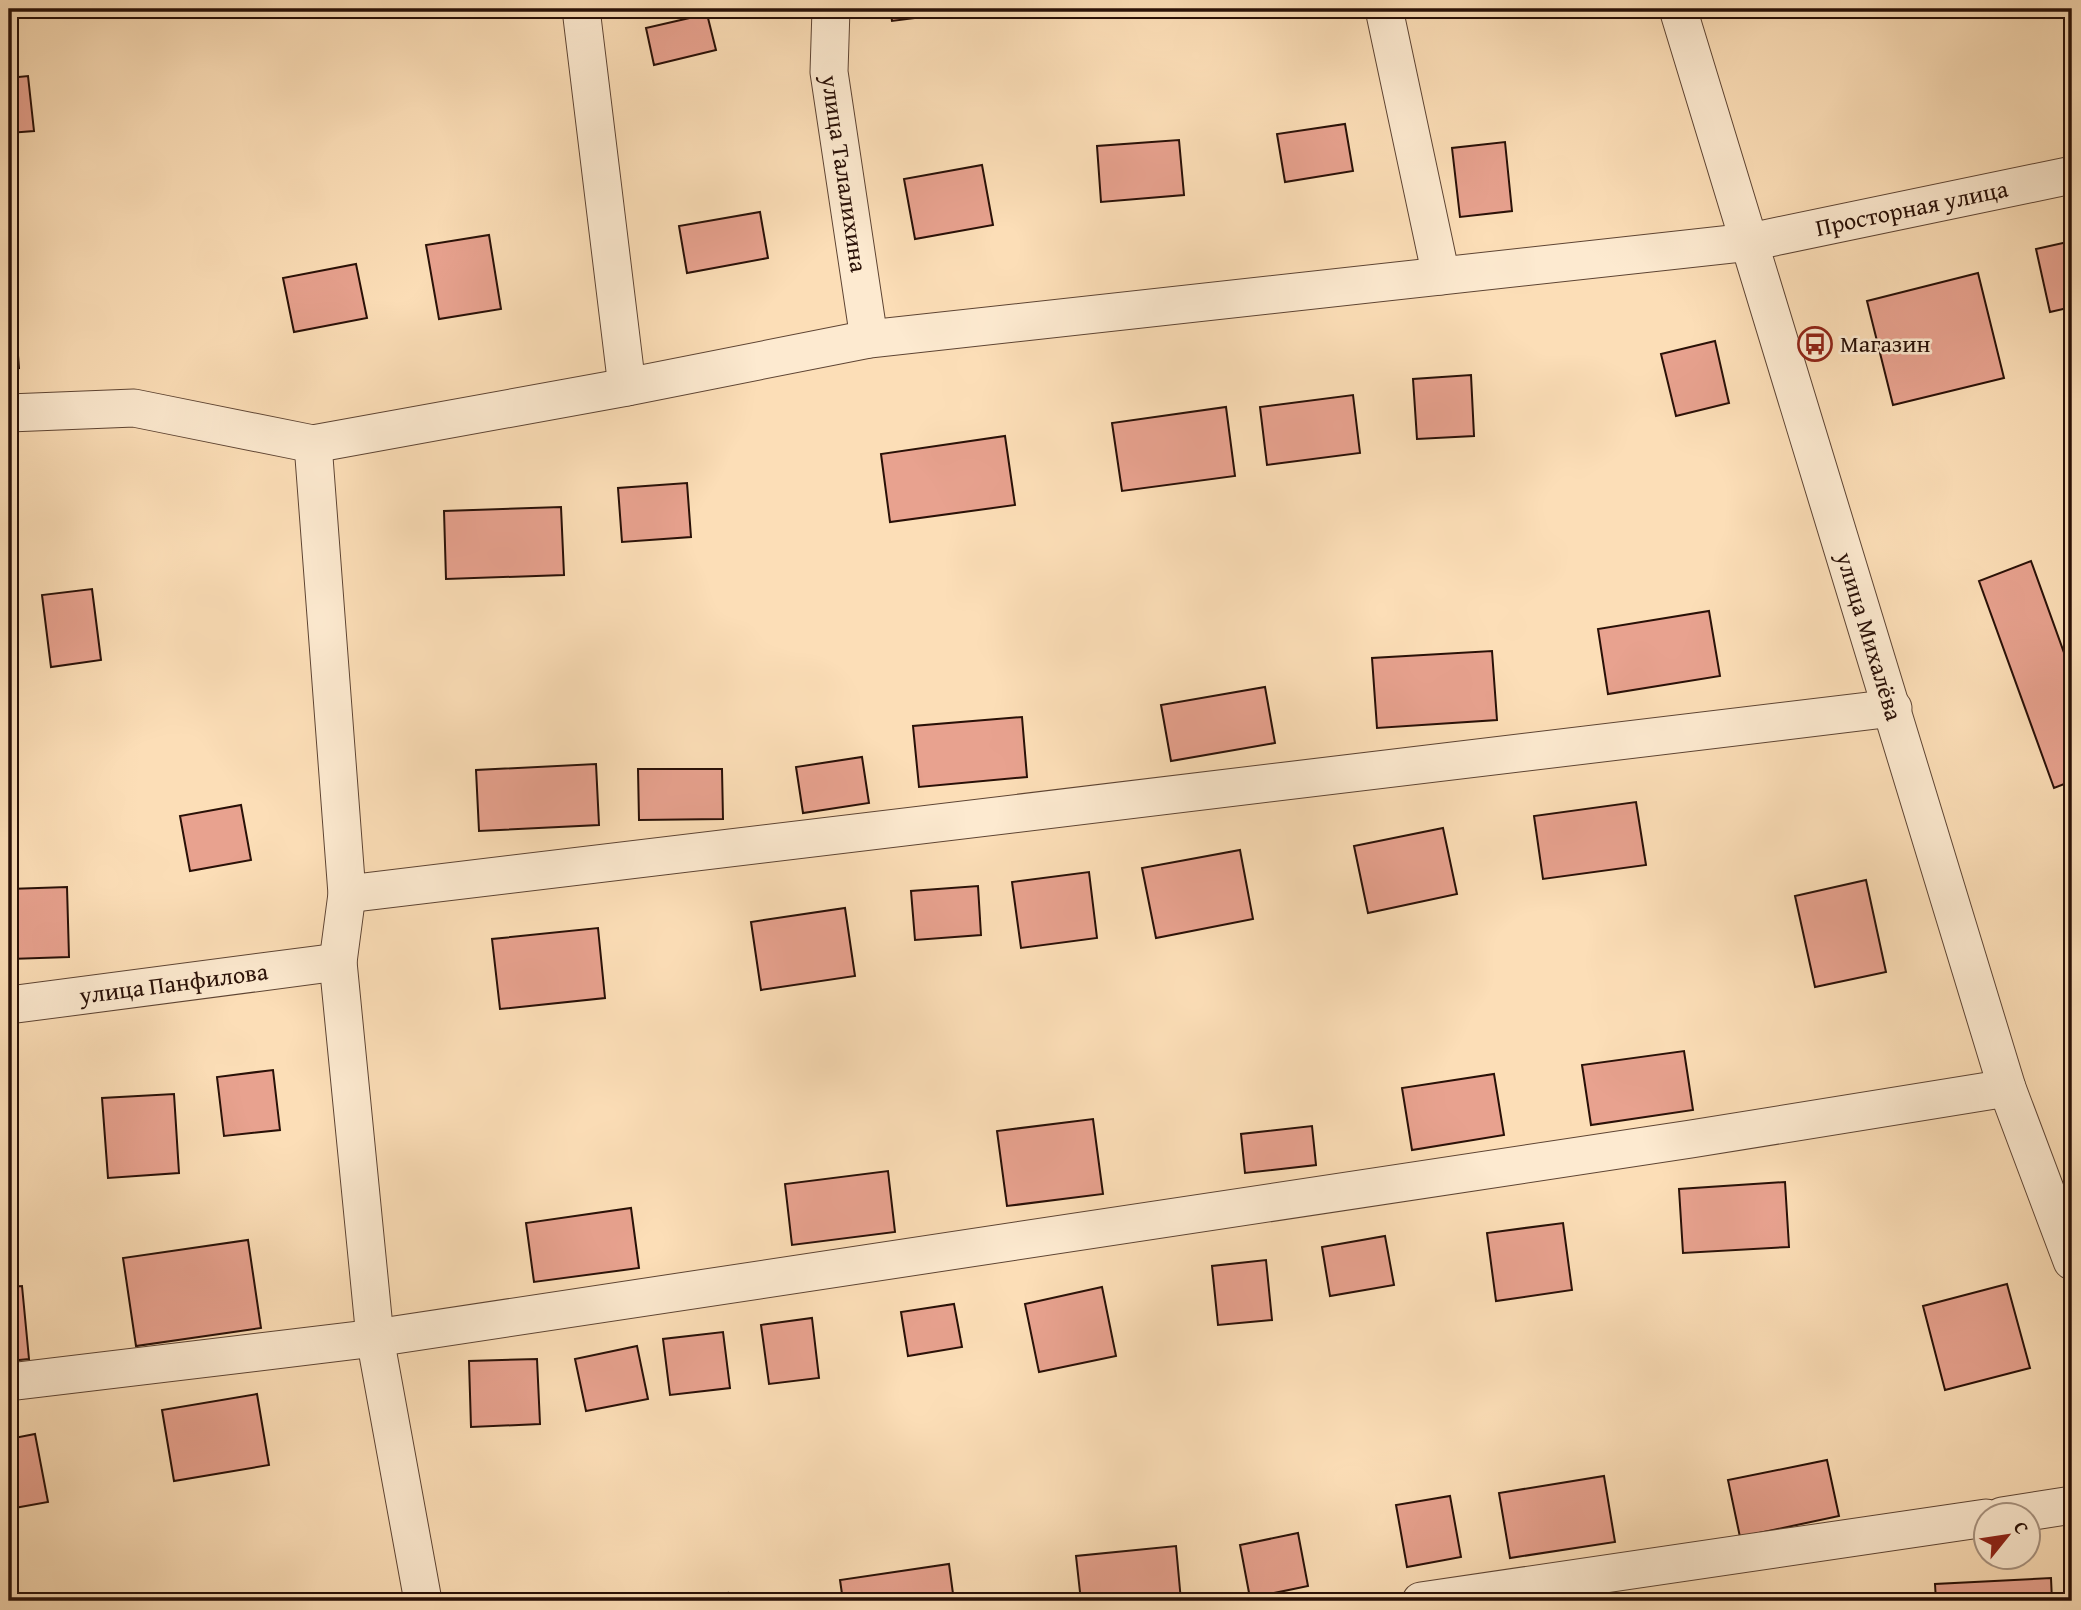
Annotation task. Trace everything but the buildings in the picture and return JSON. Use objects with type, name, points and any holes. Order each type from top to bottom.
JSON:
[{"type":"street","points":[[581,9],[627,387]]},
{"type":"street","name":"улица Талалихина","points":[[831,9],[829,72],[869,339]]},
{"type":"street","points":[[1384,9],[1441,276]]},
{"type":"street","name":"улица Михалёва","points":[[1678,9],[2007,1088],[2072,1261]]},
{"type":"street","name":"Просторная улица","points":[[313,444],[627,387],[869,339],[1750,242],[2072,175]]},
{"type":"street","points":[[9,413],[134,408],[313,444],[346,894],[338,962],[375,1338],[423,1601]]},
{"type":"street","points":[[346,894],[1893,708]]},
{"type":"street","name":"улица Панфилова","points":[[9,1005],[338,962]]},
{"type":"street","points":[[9,1382],[375,1338],[1691,1139],[2007,1088]]},
{"type":"street","points":[[2042,1510],[2072,1505]]},
{"type":"street","points":[[1421,1601],[1972,1520]]},
{"type":"place","name":"Магазин","points":[[1815,344]]}]
